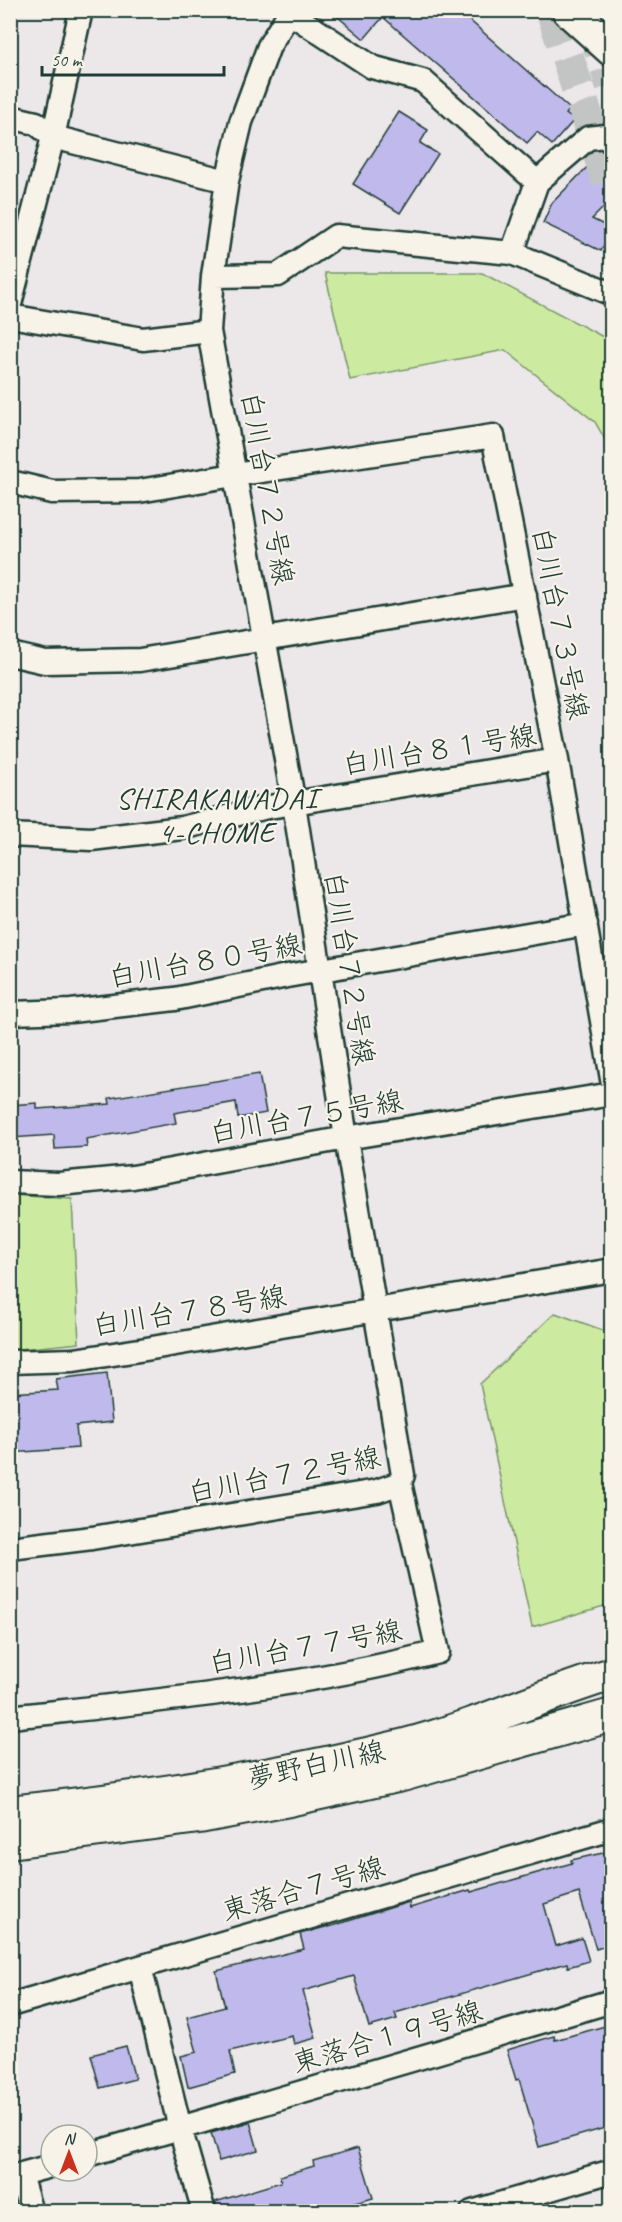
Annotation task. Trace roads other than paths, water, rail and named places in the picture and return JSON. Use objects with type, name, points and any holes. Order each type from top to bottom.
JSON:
[{"type":"main road","points":[[569,10],[612,50]]},
{"type":"street","points":[[10,304],[53,137],[81,10]]},
{"type":"street","points":[[290,12],[372,66],[423,81],[537,182]]},
{"type":"street","name":"白川台７２号線","points":[[10,1548],[92,1538],[377,1491],[400,1483],[403,1476],[346,1138],[294,804],[209,331],[213,276],[227,181],[241,122],[269,46],[290,12]]},
{"type":"street","points":[[10,117],[36,123],[53,137],[227,181]]},
{"type":"street","points":[[512,253],[537,182],[588,138],[605,136],[612,143]]},
{"type":"street","points":[[213,276],[278,275],[336,236],[512,253],[612,294]]},
{"type":"street","points":[[10,316],[143,339],[209,331]]},
{"type":"street","name":"白川台７３号線","points":[[234,475],[493,436],[557,760],[612,1079]]},
{"type":"street","points":[[10,482],[52,492],[139,491],[234,475]]},
{"type":"street","points":[[10,654],[45,662],[140,660],[525,595]]},
{"type":"street","name":"白川台８１号線","points":[[10,835],[91,838],[182,828],[263,808],[557,760]]},
{"type":"street","name":"白川台８０号線","points":[[10,1013],[71,1011],[175,999],[286,976],[586,924]]},
{"type":"street","name":"白川台７５号線","points":[[10,1182],[59,1184],[133,1177],[346,1138],[612,1094]]},
{"type":"street","points":[[376,1310],[612,1270]]},
{"type":"street","name":"白川台７８号線","points":[[10,1362],[84,1358],[376,1310]]},
{"type":"street","name":"白川台７７号線","points":[[10,1717],[290,1683],[400,1662],[438,1652],[400,1483]]},
{"type":"street","name":"夢野白川線","points":[[10,1812],[102,1802],[231,1782],[405,1744],[460,1728],[612,1674]]},
{"type":"street","name":"夢野白川線","points":[[10,1842],[199,1817],[288,1800],[402,1775],[612,1715]]},
{"type":"street","name":"東落合７号線","points":[[10,2005],[612,1829]]},
{"type":"street","points":[[140,1967],[180,2128],[204,2211]]},
{"type":"street","name":"東落合１９号線","points":[[99,2152],[612,2001]]},
{"type":"street","points":[[31,2211],[15,2176],[39,2169]]},
{"type":"street","points":[[472,2211],[612,2171]]},
{"type":"tunnel","points":[[552,10],[612,193]]},
{"type":"tunnel","points":[[591,21],[612,85]]},
{"type":"district","name":"SHIRAKAWADAI 4-CHOME","points":[[217,815]]}]
